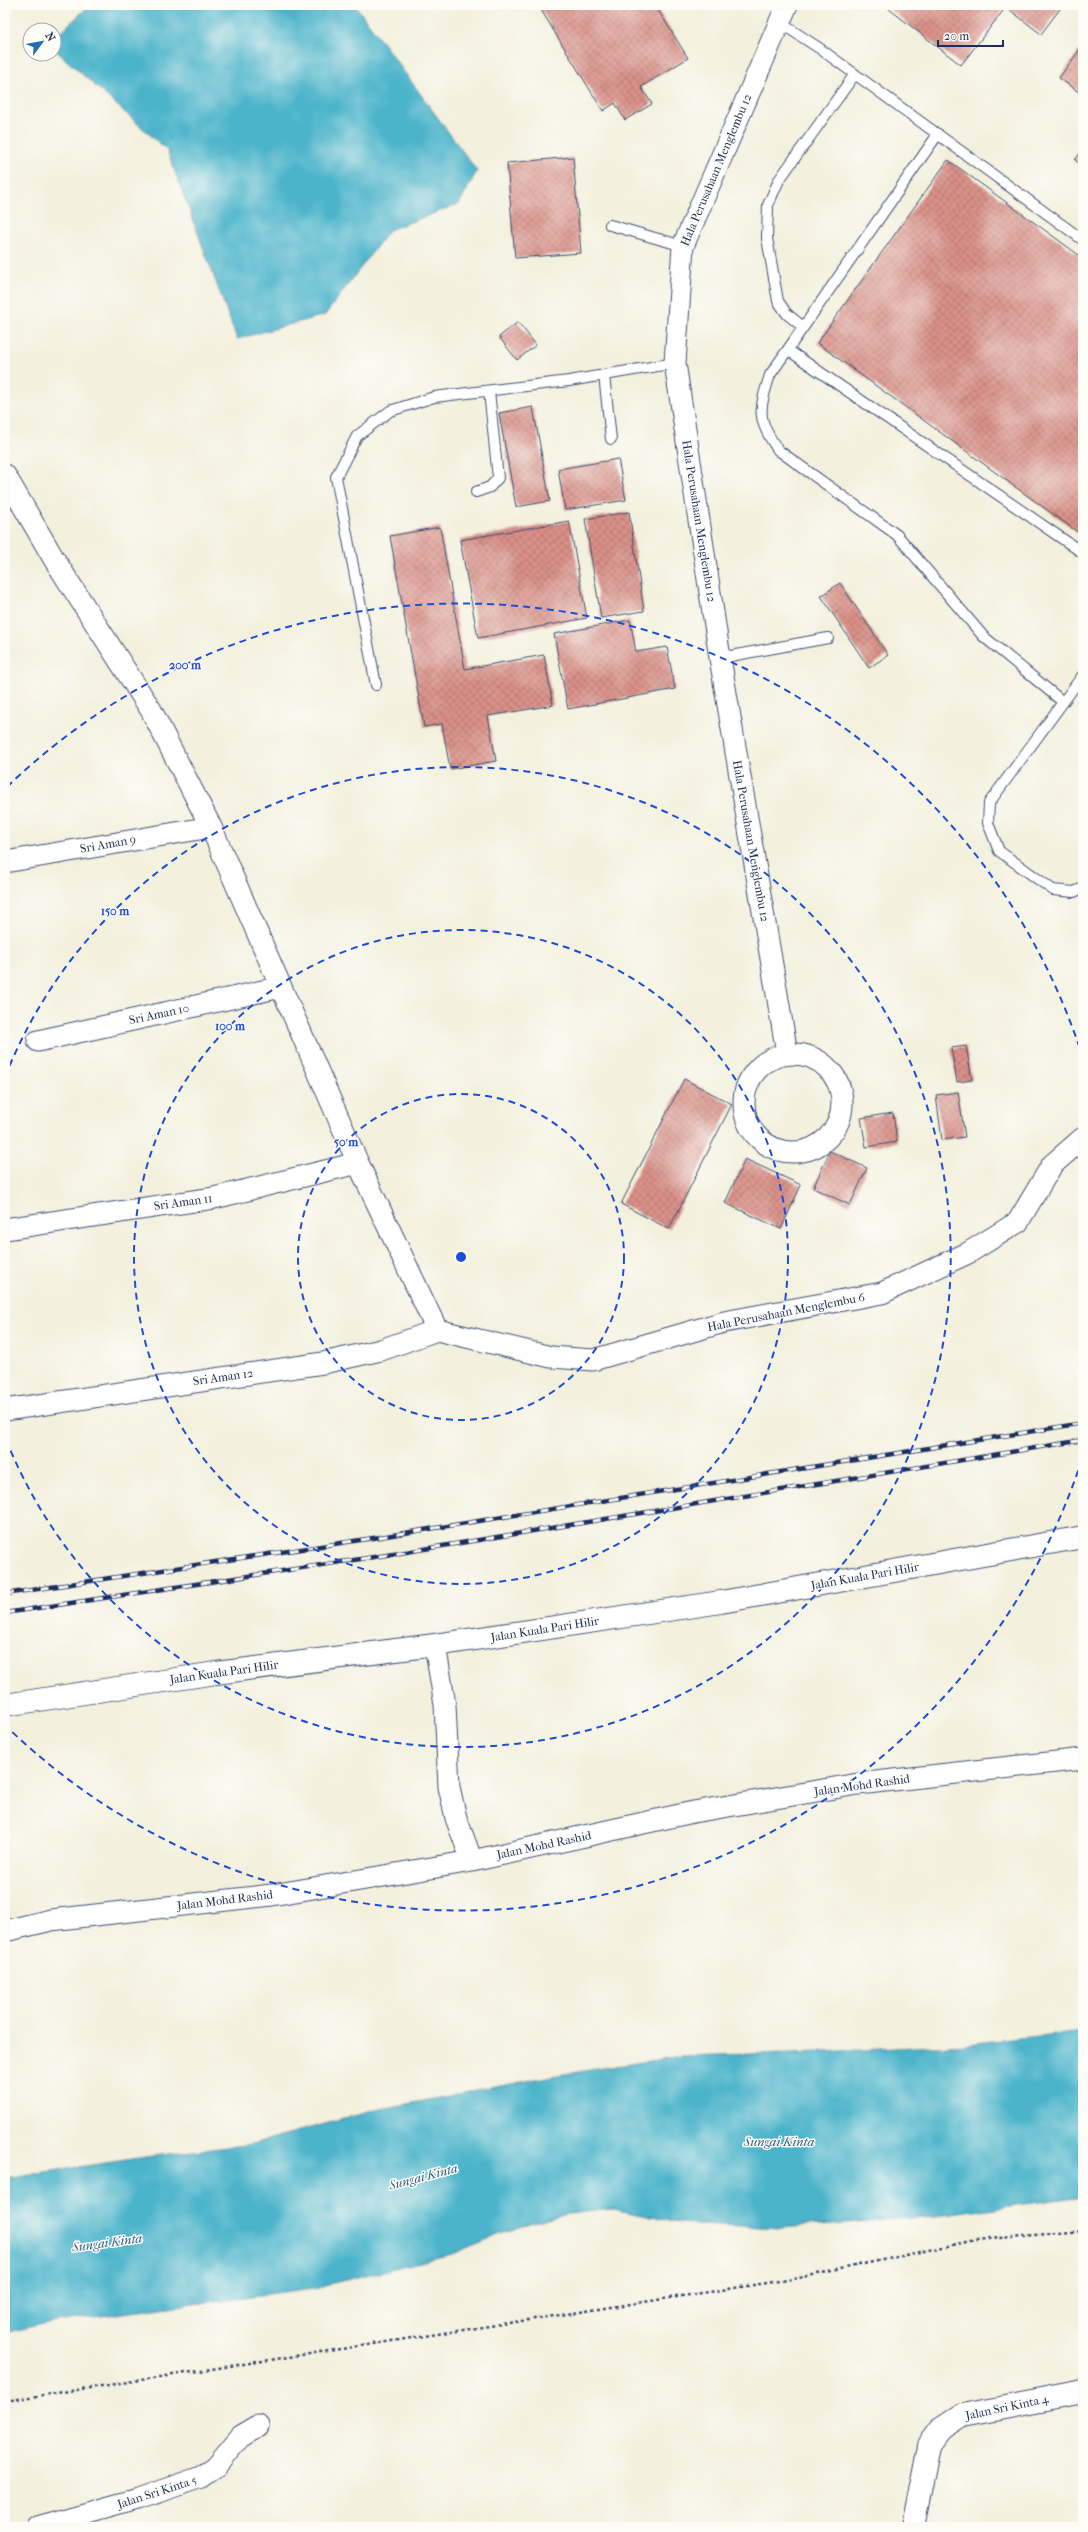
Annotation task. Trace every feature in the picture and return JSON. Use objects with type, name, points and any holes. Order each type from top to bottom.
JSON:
[{"type":"street","name":"Hala Perusahaan Menglembu 12","points":[[783,14],[683,246],[675,363],[720,658],[787,1053]]},
{"type":"street","points":[[8,491],[54,559],[151,710],[211,826],[358,1163],[437,1330]]},
{"type":"street","name":"Sri Aman 9","points":[[5,862],[211,826]]},
{"type":"street","name":"Sri Aman 10","points":[[38,1041],[281,987]]},
{"type":"street","points":[[787,1053],[813,1057],[833,1073],[843,1097],[839,1123],[824,1143],[800,1153],[774,1149],[754,1133],[744,1109],[747,1084],[763,1063],[787,1053]]},
{"type":"street","name":"Hala Perusahaan Menglembu 6","points":[[437,1330],[551,1357],[593,1360],[724,1322],[882,1293],[968,1253],[1018,1222],[1052,1165],[1083,1138]]},
{"type":"street","name":"Sri Aman 11","points":[[5,1228],[214,1198],[358,1163]]},
{"type":"street","name":"Sri Aman 12","points":[[5,1410],[324,1363],[381,1350],[437,1330]]},
{"type":"street","name":"Jalan Kuala Pari Hilir","points":[[5,1705],[216,1673],[435,1645],[721,1602],[1083,1537]]},
{"type":"street","points":[[435,1645],[445,1705],[449,1787],[456,1818],[472,1861]]},
{"type":"street","name":"Jalan Mohd Rashid","points":[[5,1931],[51,1920],[272,1895],[472,1861],[693,1812],[850,1786],[1083,1759]]},
{"type":"street","name":"Jalan Sri Kinta 4","points":[[913,2527],[929,2446],[940,2430],[962,2415],[1083,2392]]},
{"type":"street","name":"Jalan Sri Kinta 5","points":[[38,2527],[138,2499],[201,2477],[216,2466],[241,2436],[258,2426]]},
{"type":"lane","points":[[783,14],[855,74],[1083,240]]},
{"type":"lane","points":[[803,327],[787,314],[778,300],[767,238],[768,205],[779,180],[855,74]]},
{"type":"lane","points":[[938,134],[770,375],[761,406],[764,430],[778,450],[897,535],[983,636],[1063,702]]},
{"type":"lane","points":[[610,225],[683,246]]},
{"type":"lane","points":[[788,350],[1083,553]]},
{"type":"lane","points":[[376,685],[336,477],[357,436],[390,411],[434,398],[604,375],[675,363]]},
{"type":"lane","points":[[604,375],[611,438]]},
{"type":"lane","points":[[476,492],[490,487],[498,478],[489,390]]},
{"type":"lane","points":[[720,658],[828,638]]},
{"type":"lane","points":[[1083,675],[988,803],[988,823],[999,851],[1053,890],[1074,892],[1083,888]]},
{"type":"path","points":[[5,2401],[800,2278],[975,2240],[1083,2230]]},
{"type":"water","points":[[90,5],[355,5],[477,171],[459,204],[389,230],[325,315],[237,339],[167,150],[62,56],[62,31]]},
{"type":"water","name":"Sungai Kinta","points":[[1083,2031],[1083,2196],[937,2216],[781,2228],[679,2223],[613,2209],[567,2214],[515,2228],[452,2254],[314,2288],[48,2323],[5,2333],[5,2178],[153,2156],[252,2144],[376,2110],[552,2076],[681,2056],[823,2052],[966,2044]]},
{"type":"building","points":[[538,5],[655,5],[688,58],[641,87],[652,104],[625,120],[615,103],[603,111]]},
{"type":"building","points":[[884,5],[1063,5],[1041,34],[1006,7],[961,65]]},
{"type":"building","points":[[1083,45],[1083,95],[1059,78]]},
{"type":"building","points":[[1083,149],[1083,166],[1075,160]]},
{"type":"building","points":[[573,157],[581,253],[515,258],[507,163]]},
{"type":"building","points":[[948,160],[1083,258],[1083,536],[817,343]]},
{"type":"building","points":[[518,322],[536,345],[517,360],[499,337]]},
{"type":"building","points":[[533,407],[550,501],[516,507],[499,413]]},
{"type":"building","points":[[618,459],[626,500],[565,510],[558,469]]},
{"type":"building","points":[[629,512],[644,611],[601,618],[585,519]]},
{"type":"building","points":[[569,521],[587,618],[478,638],[460,540]]},
{"type":"building","points":[[440,527],[465,669],[544,655],[553,705],[488,716],[496,761],[450,769],[442,724],[424,727],[390,536]]},
{"type":"building","points":[[840,583],[888,655],[869,668],[821,596]]},
{"type":"building","points":[[630,620],[636,652],[667,647],[675,689],[568,709],[554,634]]},
{"type":"building","points":[[966,1046],[972,1080],[957,1082],[951,1048]]},
{"type":"building","points":[[684,1079],[732,1104],[669,1229],[621,1204]]},
{"type":"building","points":[[958,1092],[965,1137],[942,1140],[936,1095]]},
{"type":"building","points":[[893,1113],[897,1142],[866,1147],[861,1118]]},
{"type":"building","points":[[830,1151],[867,1168],[850,1205],[813,1188]]},
{"type":"building","points":[[745,1159],[801,1185],[781,1229],[725,1203]]},
{"type":"railway","points":[[5,1594],[380,1537],[1083,1423]]},
{"type":"railway","points":[[5,1613],[400,1553],[1083,1440]]}]
